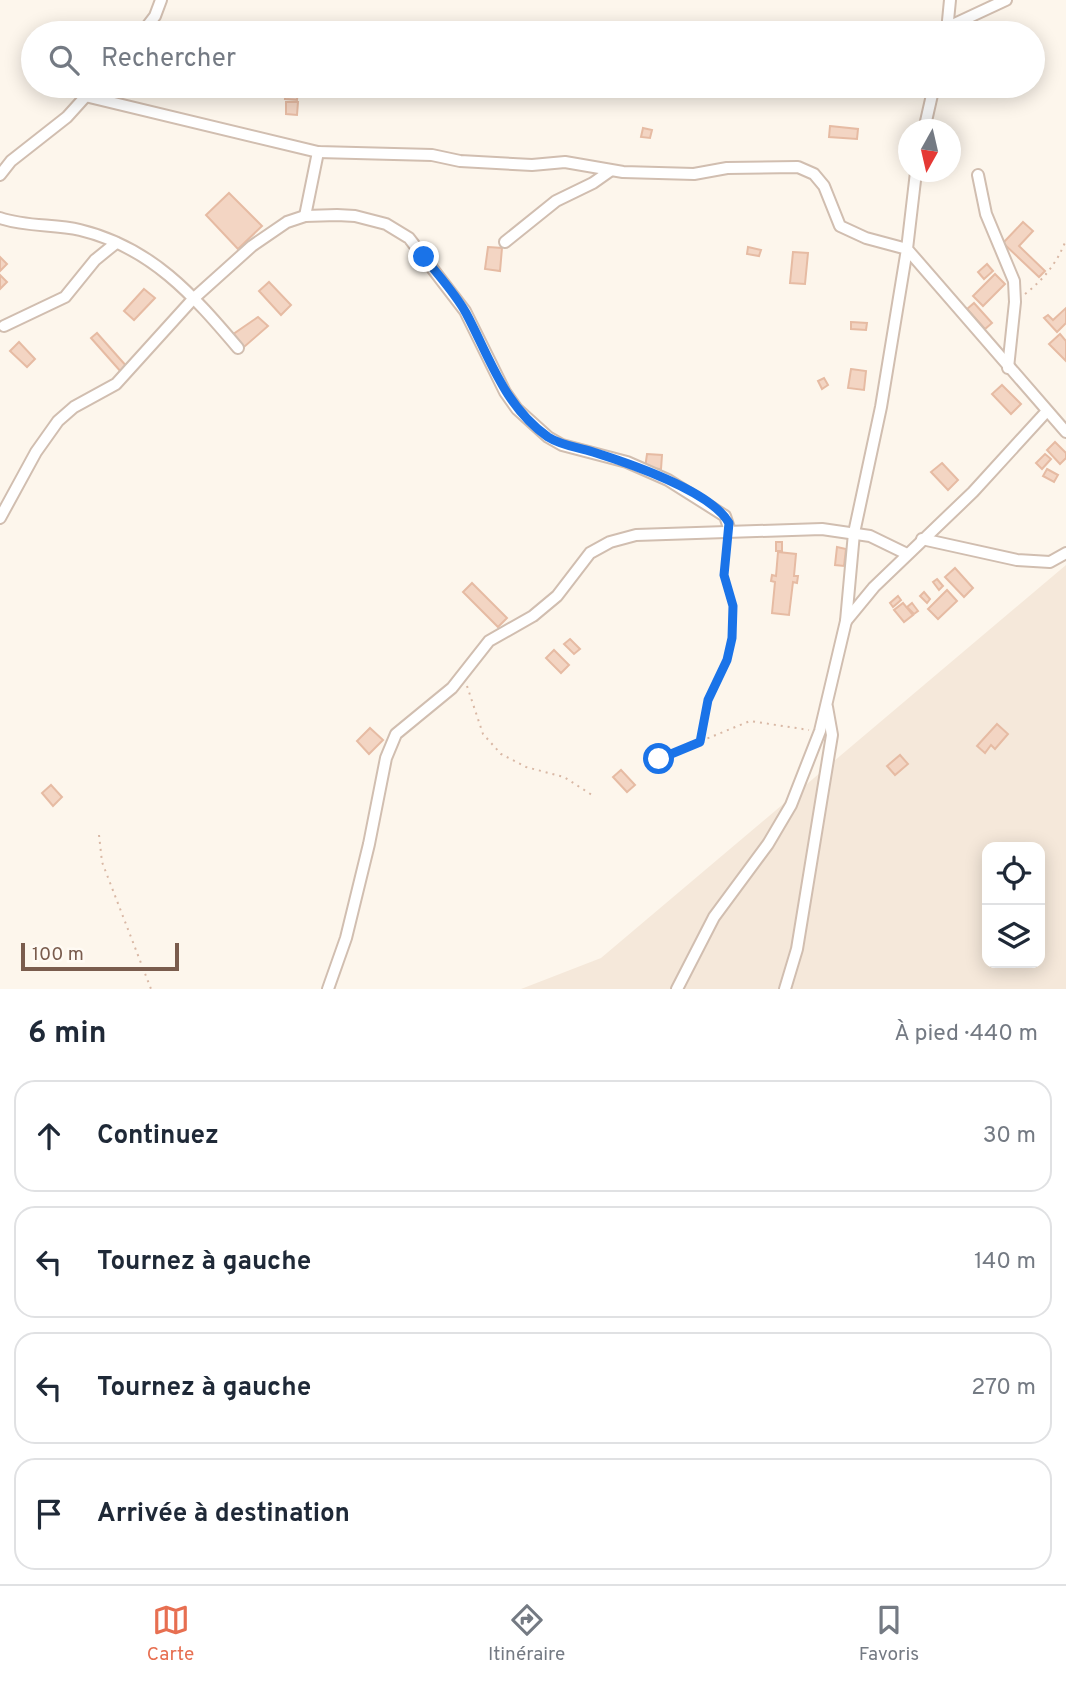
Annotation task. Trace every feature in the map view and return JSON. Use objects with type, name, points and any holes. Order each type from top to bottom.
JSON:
[{"type":"street","points":[[151,21],[161,0]]},
{"type":"street","points":[[948,21],[950,0]]},
{"type":"street","points":[[965,21],[1006,0]]},
{"type":"street","points":[[0,175],[11,161],[66,117],[83,98]]},
{"type":"street","points":[[93,98],[318,152],[432,155],[460,161],[532,165],[565,162],[610,171],[694,174],[727,168],[798,167],[814,174],[824,186],[840,226],[866,238],[907,249],[1066,432]]},
{"type":"street","points":[[926,119],[931,98]]},
{"type":"street","points":[[305,216],[318,152]]},
{"type":"street","points":[[505,242],[556,201],[593,183],[610,171]]},
{"type":"street","points":[[978,175],[993,235],[1014,281],[1015,302],[1008,368]]},
{"type":"street","points":[[677,989],[714,917],[768,844],[791,804],[820,731],[846,621],[854,533],[881,407],[907,249],[915,182]]},
{"type":"street","points":[[0,518],[36,452],[58,422],[74,407],[116,384],[193,299],[259,241],[286,222],[305,216],[355,216],[397,229],[409,239],[465,311],[505,393],[531,422],[562,445],[627,462],[668,480],[725,516],[730,531]]},
{"type":"street","points":[[0,218],[15,223],[82,230],[144,255],[182,285],[238,348]]},
{"type":"street","points":[[4,326],[65,297],[95,260],[116,243]]},
{"type":"street","points":[[846,621],[908,554],[973,492],[1047,411]]},
{"type":"street","points":[[328,989],[346,938],[392,743],[404,726],[441,698],[462,676],[489,641],[533,616],[549,602],[590,553],[636,534],[822,529],[870,536],[908,554]]},
{"type":"street","points":[[922,540],[1017,560],[1050,562],[1066,553]]},
{"type":"street","points":[[785,989],[797,948],[832,735],[826,706]]},
{"type":"path","points":[[1015,302],[1041,282],[1059,257],[1066,240]]},
{"type":"path","points":[[700,742],[708,700],[727,660],[732,638],[733,606],[724,575],[730,531]]},
{"type":"path","points":[[462,676],[472,694],[483,734],[501,754],[526,767],[564,777],[592,795]]},
{"type":"path","points":[[647,759],[659,759],[750,721],[820,731]]},
{"type":"path","points":[[99,835],[102,862],[150,989]]},
{"type":"shaded area","points":[[1066,565],[1066,989],[521,989],[601,958]]},
{"type":"building","points":[[286,102],[298,102],[297,115],[286,114]]},
{"type":"building","points":[[830,126],[858,129],[857,139],[829,137]]},
{"type":"building","points":[[643,128],[652,130],[650,138],[641,137]]},
{"type":"building","points":[[229,193],[262,226],[238,249],[206,215]]},
{"type":"building","points":[[1023,222],[1033,231],[1019,246],[1045,271],[1039,277],[1003,243]]},
{"type":"building","points":[[488,247],[502,248],[500,271],[485,269]]},
{"type":"building","points":[[748,247],[761,250],[759,256],[747,254]]},
{"type":"building","points":[[793,252],[808,253],[805,284],[790,283]]},
{"type":"building","points":[[0,257],[7,264],[0,271]]},
{"type":"building","points":[[987,264],[993,271],[984,279],[978,272]]},
{"type":"building","points":[[995,274],[1005,284],[983,306],[973,296]]},
{"type":"building","points":[[0,275],[7,282],[0,289]]},
{"type":"building","points":[[269,282],[291,305],[281,315],[259,291]]},
{"type":"building","points":[[144,289],[155,298],[134,320],[124,311]]},
{"type":"building","points":[[974,303],[992,323],[985,329],[967,309]]},
{"type":"building","points":[[1066,308],[1066,323],[1057,332],[1044,318],[1048,315],[1053,320]]},
{"type":"building","points":[[258,317],[268,326],[244,347],[232,335]]},
{"type":"building","points":[[851,322],[867,323],[866,330],[851,329]]},
{"type":"building","points":[[97,333],[128,368],[122,373],[91,338]]},
{"type":"building","points":[[1060,334],[1066,341],[1066,361],[1049,344]]},
{"type":"building","points":[[19,342],[35,359],[27,367],[10,351]]},
{"type":"building","points":[[851,369],[866,371],[864,390],[848,388]]},
{"type":"building","points":[[824,378],[828,385],[822,389],[818,381]]},
{"type":"building","points":[[1002,385],[1021,404],[1011,414],[992,394]]},
{"type":"building","points":[[1055,442],[1066,453],[1066,458],[1060,464],[1047,450]]},
{"type":"building","points":[[647,454],[662,455],[661,469],[645,468]]},
{"type":"building","points":[[1045,454],[1051,459],[1042,469],[1036,463]]},
{"type":"building","points":[[942,463],[958,480],[948,490],[931,472]]},
{"type":"building","points":[[1047,469],[1058,475],[1054,482],[1043,476]]},
{"type":"building","points":[[776,542],[782,542],[782,551],[776,551]]},
{"type":"building","points":[[837,547],[846,549],[844,566],[835,565]]},
{"type":"building","points":[[778,552],[796,554],[794,576],[798,576],[797,583],[793,582],[789,615],[772,613],[775,582],[771,581],[772,575],[776,576]]},
{"type":"building","points":[[955,568],[973,588],[964,597],[945,577]]},
{"type":"building","points":[[937,579],[943,586],[939,590],[933,582]]},
{"type":"building","points":[[472,583],[507,618],[498,627],[463,592]]},
{"type":"building","points":[[947,590],[957,601],[938,619],[928,609]]},
{"type":"building","points":[[924,592],[930,599],[927,603],[920,596]]},
{"type":"building","points":[[898,596],[901,600],[893,607],[890,603]]},
{"type":"building","points":[[903,603],[913,615],[904,622],[894,610]]},
{"type":"building","points":[[912,603],[918,611],[914,614],[907,607]]},
{"type":"building","points":[[570,639],[580,649],[574,654],[564,644]]},
{"type":"building","points":[[554,650],[569,665],[561,673],[546,658]]},
{"type":"building","points":[[997,724],[1008,734],[995,749],[991,745],[985,753],[977,746]]},
{"type":"building","points":[[370,728],[383,740],[369,754],[357,741]]},
{"type":"building","points":[[900,755],[908,764],[895,775],[887,766]]},
{"type":"building","points":[[621,770],[635,785],[627,792],[613,777]]},
{"type":"building","points":[[51,785],[62,797],[53,806],[42,793]]},
{"type":"route","points":[[424,257],[465,311],[505,393],[517,409],[548,437],[562,445],[641,467],[695,495],[725,516],[729,523],[724,575],[733,606],[732,638],[727,660],[708,700],[700,742],[659,759]]}]
